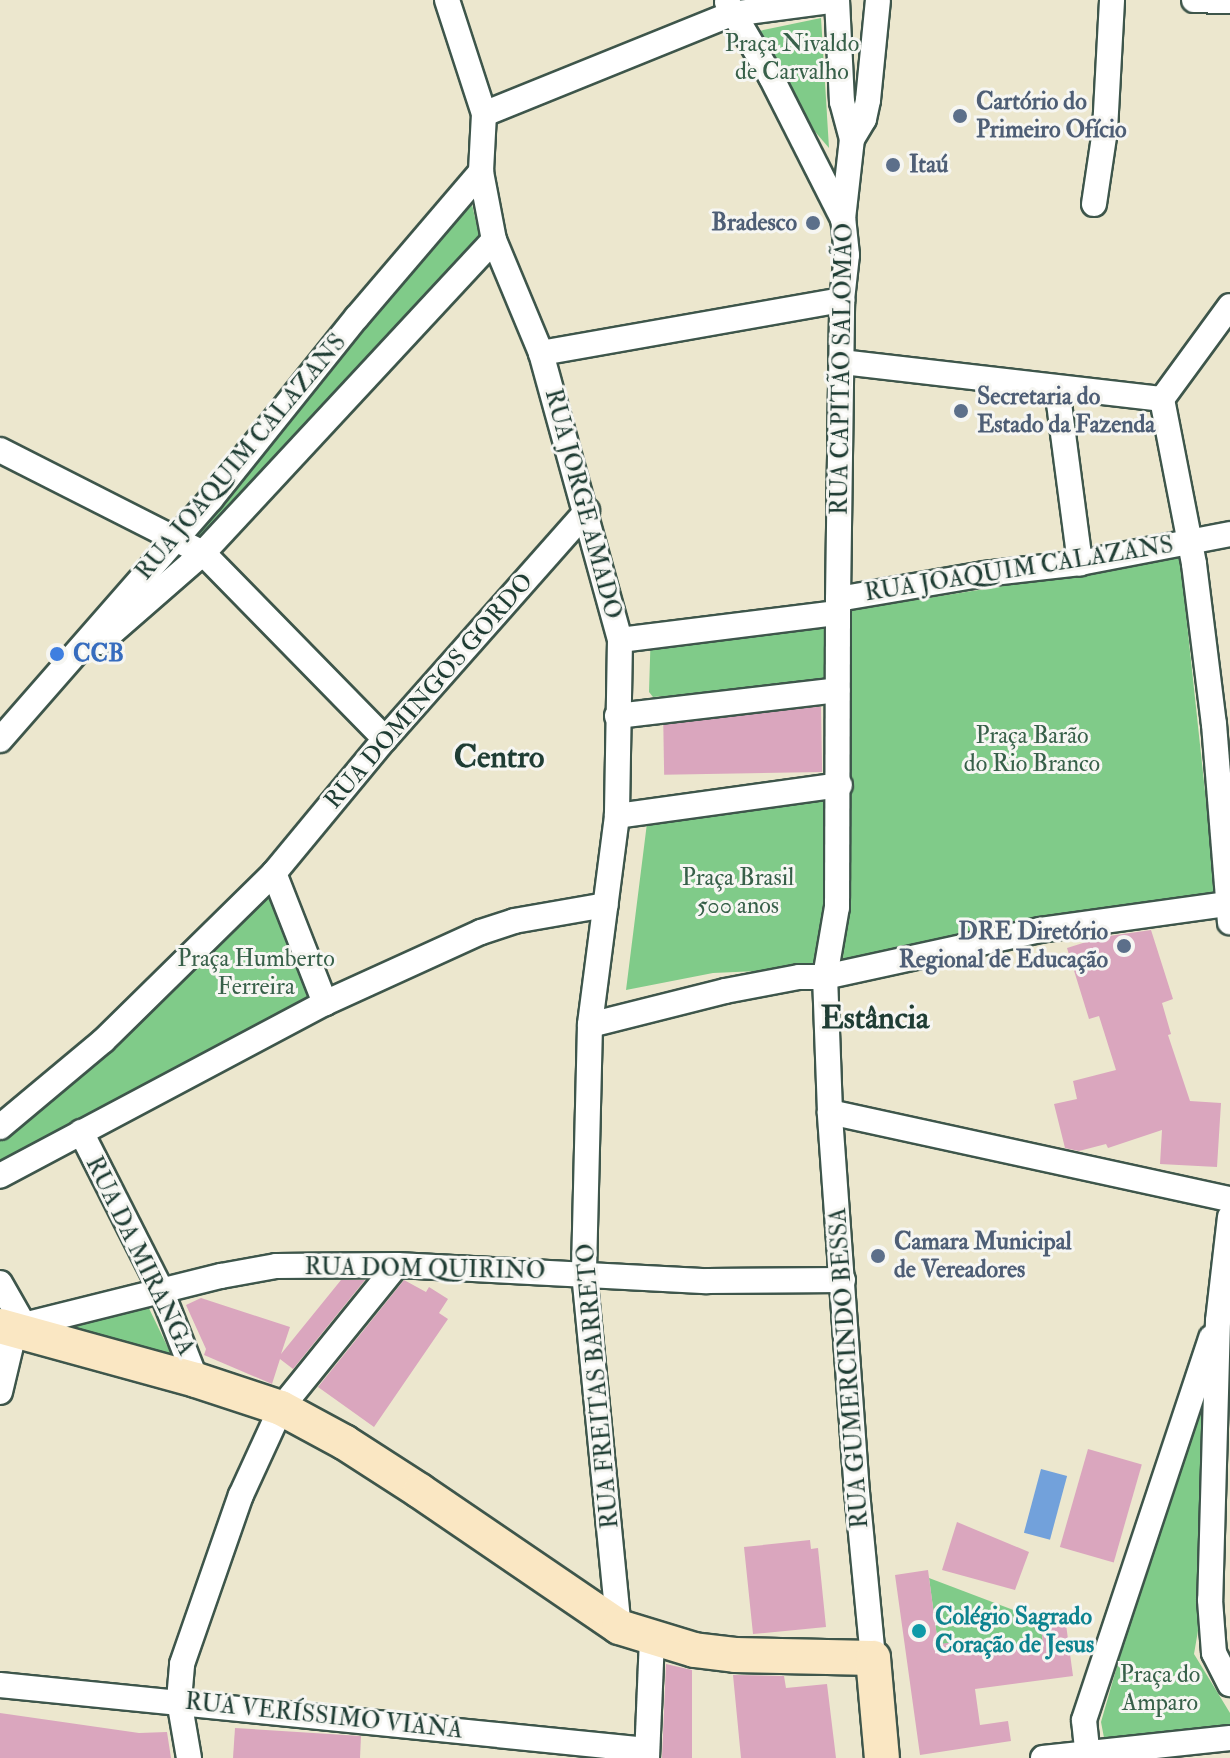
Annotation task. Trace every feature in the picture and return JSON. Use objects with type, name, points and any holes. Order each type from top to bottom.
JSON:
[{"type":"street","points":[[447,0],[484,114],[729,7],[837,0]]},
{"type":"street","name":"RUA CAPITÃO SALOMÃO","points":[[837,0],[842,102],[852,139],[843,219],[847,255],[842,300],[838,606]]},
{"type":"street","name":"RUA CAPITÃO SALOMÃO","points":[[852,139],[864,119],[868,100],[878,0]]},
{"type":"street","points":[[1094,204],[1105,130],[1112,0]]},
{"type":"street","points":[[1194,0],[1230,1]]},
{"type":"street","points":[[729,7],[771,77],[843,219]]},
{"type":"street","name":"RUA JORGE AMADO","points":[[484,114],[481,172],[494,240],[541,353],[587,511],[620,640],[617,816],[606,905]]},
{"type":"street","name":"RUA JOAQUIM CALAZANS","points":[[0,740],[177,538],[357,317],[481,172]]},
{"type":"street","points":[[53,681],[137,614],[203,553],[494,240]]},
{"type":"street","points":[[541,353],[842,300]]},
{"type":"street","points":[[1230,306],[1162,399],[1190,543],[1230,534]]},
{"type":"street","points":[[842,362],[1162,399]]},
{"type":"street","points":[[1057,388],[1080,563]]},
{"type":"street","points":[[0,450],[203,553],[385,739]]},
{"type":"street","name":"RUA DOMINGOS GORDO","points":[[274,873],[385,739],[587,511]]},
{"type":"street","name":"RUA JOAQUIM CALAZANS","points":[[1190,543],[1214,724],[1229,913],[1040,930],[825,977],[837,907],[840,785],[838,606],[984,574],[1080,563],[1190,543]]},
{"type":"street","points":[[620,640],[838,606]]},
{"type":"street","points":[[617,716],[837,690]]},
{"type":"street","points":[[617,816],[840,785]]},
{"type":"street","points":[[0,1127],[103,1041],[274,873],[325,1003]]},
{"type":"street","points":[[0,1176],[325,1003],[481,932],[514,921],[606,905]]},
{"type":"street","name":"RUA FREITAS BARRETO","points":[[606,905],[590,1025],[584,1273],[619,1627]]},
{"type":"street","points":[[590,1025],[725,991],[799,977],[825,977]]},
{"type":"street","name":"RUA GUMERCINDO BESSA","points":[[825,977],[830,1112],[857,1493],[882,1758]]},
{"type":"street","points":[[830,1112],[1230,1199]]},
{"type":"street","name":"RUA DA MIRANGA","points":[[81,1132],[161,1290],[196,1380]]},
{"type":"street","points":[[1230,1217],[1218,1321],[1210,1600],[1230,1684]]},
{"type":"street","points":[[189,1758],[179,1700],[182,1664],[241,1495],[281,1408],[397,1265]]},
{"type":"street","name":"RUA DOM QUIRINO","points":[[13,1326],[276,1266],[397,1265],[707,1281],[843,1280]]},
{"type":"street","points":[[0,1283],[13,1326],[0,1392]]},
{"type":"street","points":[[1087,1756],[1084,1720],[1218,1321]]},
{"type":"street","points":[[13,1326],[281,1408],[407,1483],[619,1627],[652,1639],[735,1655],[873,1658]]},
{"type":"street","points":[[647,1754],[652,1639]]},
{"type":"street","name":"RUA VERÍSSIMO VIANA","points":[[0,1685],[179,1700],[647,1754]]},
{"type":"street","points":[[1043,1758],[1087,1756],[1230,1738]]},
{"type":"green space","name":"Praça Nivaldo de Carvalho","points":[[821,18],[829,148],[758,65],[749,33]]},
{"type":"green space","points":[[470,196],[481,243],[205,540],[189,531]]},
{"type":"green space","name":"Praça Barão do Rio Branco","points":[[1180,558],[1216,894],[1033,919],[843,960],[848,784],[846,611]]},
{"type":"green space","points":[[827,605],[828,684],[653,697],[649,692],[651,627],[740,611]]},
{"type":"green space","name":"Praça Brasil 500 anos","points":[[826,798],[822,968],[713,973],[626,990],[647,823]]},
{"type":"green space","name":"Praça Humberto Ferreira","points":[[274,870],[339,1001],[0,1174],[0,1128]]},
{"type":"green space","points":[[144,1298],[173,1358],[62,1324]]},
{"type":"green space","name":"Praça do Amparo","points":[[1212,1337],[1212,1549],[1194,1654],[1230,1713],[1230,1727],[1105,1743],[1101,1722]]},
{"type":"green space","points":[[929,1578],[1040,1620],[1043,1643],[959,1654],[938,1644]]},
{"type":"water","points":[[1041,1469],[1067,1476],[1050,1540],[1024,1533]]},
{"type":"building","points":[[821,707],[822,772],[664,775],[663,710]]},
{"type":"building","points":[[1151,930],[1173,999],[1162,1003],[1171,1034],[1168,1035],[1190,1101],[1221,1103],[1217,1167],[1160,1164],[1162,1130],[1108,1148],[1106,1144],[1079,1151],[1065,1148],[1054,1104],[1077,1099],[1073,1081],[1116,1070],[1099,1016],[1089,1019],[1067,948],[1102,937]]},
{"type":"building","points":[[341,1280],[365,1280],[293,1369],[280,1359],[272,1384],[204,1355],[206,1349],[186,1305],[201,1298],[290,1327],[281,1354]]},
{"type":"building","points":[[404,1280],[426,1292],[429,1287],[448,1299],[439,1313],[448,1319],[374,1427],[318,1387]]},
{"type":"building","points":[[1088,1449],[1142,1464],[1114,1562],[1060,1547]]},
{"type":"building","points":[[957,1522],[1029,1552],[1015,1590],[942,1570]]},
{"type":"building","points":[[810,1540],[811,1549],[818,1548],[826,1627],[753,1634],[744,1547]]},
{"type":"building","name":"Colégio Sagrado Coração de Jesus","points":[[928,1570],[938,1644],[957,1642],[959,1654],[1043,1643],[1040,1620],[1065,1617],[1073,1676],[975,1689],[980,1725],[1008,1721],[1011,1741],[920,1755],[895,1575]]},
{"type":"building","points":[[666,1664],[692,1670],[692,1758],[662,1758]]},
{"type":"building","points":[[733,1675],[784,1676],[786,1688],[827,1684],[836,1758],[741,1758]]},
{"type":"building","points":[[0,1713],[139,1733],[167,1732],[171,1758],[0,1758]]},
{"type":"building","points":[[235,1728],[361,1736],[360,1758],[233,1758]]},
{"type":"place","name":"Cartório do Primeiro Ofício","points":[[960,116]]},
{"type":"place","name":"Itaú","points":[[893,165]]},
{"type":"place","name":"Bradesco","points":[[813,223]]},
{"type":"place","name":"Secretaria do Estado da Fazenda","points":[[961,411]]},
{"type":"place","name":"CCB","points":[[57,654]]},
{"type":"place","name":"DRE Diretório Regional de Educação","points":[[1124,946]]},
{"type":"place","name":"Camara Municipal de Vereadores","points":[[878,1256]]},
{"type":"place","name":"Colégio Sagrado Coração de Jesus","points":[[919,1631]]},
{"type":"district","name":"Centro","points":[[499,757]]},
{"type":"district","name":"Estância","points":[[875,1018]]}]
